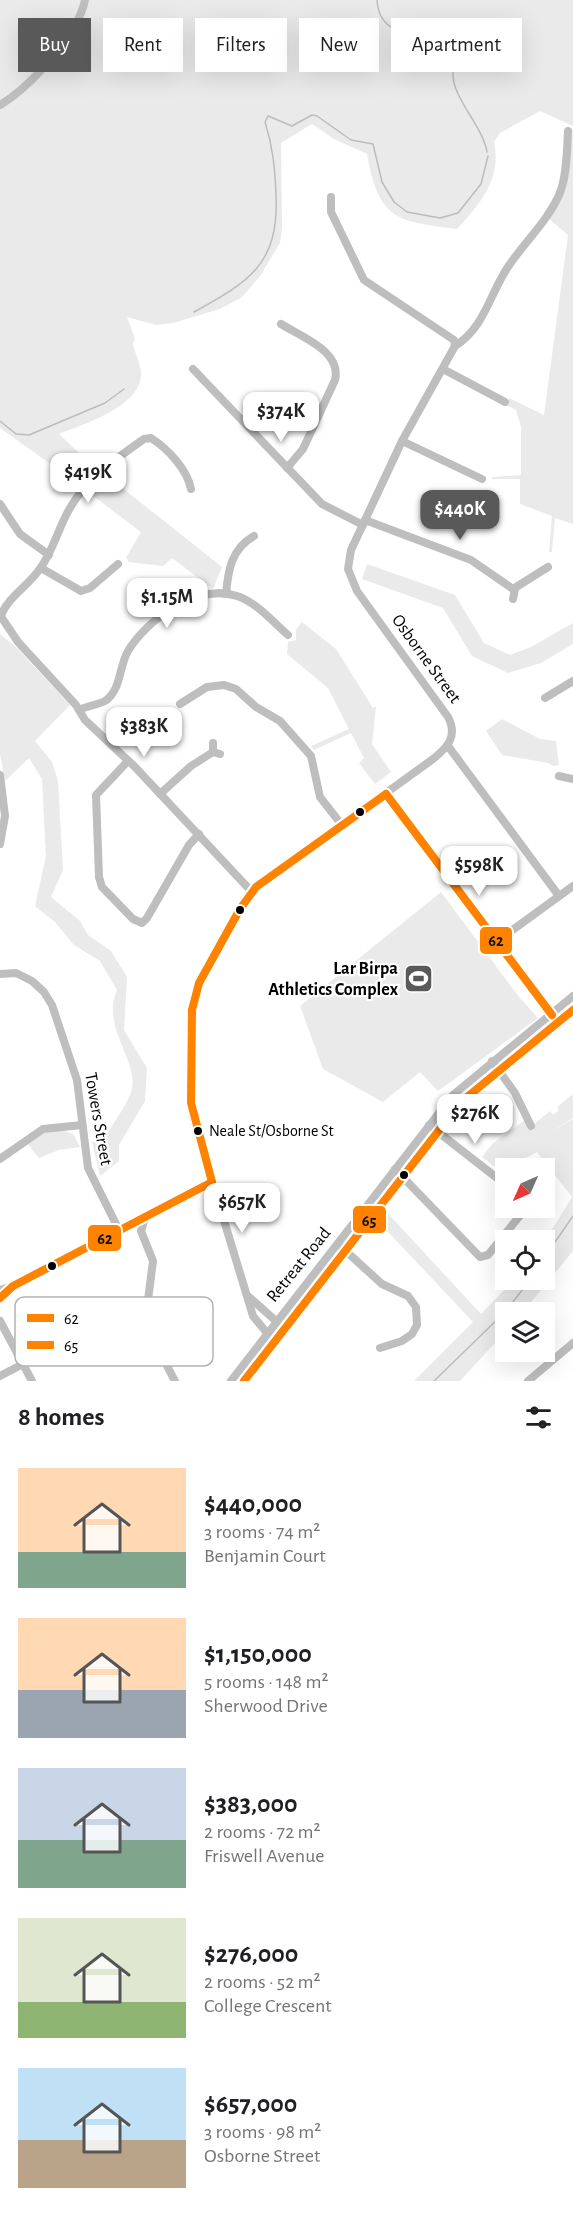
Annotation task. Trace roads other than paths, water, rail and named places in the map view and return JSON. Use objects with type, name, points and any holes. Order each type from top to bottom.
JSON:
[{"type":"street","points":[[0,105],[25,86],[54,53],[78,20],[85,0]]},
{"type":"street","name":"Osborne Street","points":[[448,746],[453,730],[448,717],[374,616],[350,576],[349,557],[402,441],[456,346],[467,339],[477,327],[505,271],[547,215],[561,190],[568,131]]},
{"type":"street","points":[[331,197],[331,212],[364,280],[454,340],[456,346]]},
{"type":"street","points":[[281,324],[327,353],[336,370],[335,380],[303,449],[287,468]]},
{"type":"street","points":[[193,369],[327,509],[465,557],[514,589]]},
{"type":"street","points":[[443,369],[505,402]]},
{"type":"street","points":[[191,489],[184,471],[160,445],[151,438],[144,439],[83,488],[69,509],[41,568],[9,603],[0,619],[79,710],[87,723],[128,761],[252,891]]},
{"type":"street","points":[[402,441],[482,479]]},
{"type":"street","points":[[0,504],[21,534],[49,555]]},
{"type":"street","points":[[226,594],[231,561],[245,543],[254,536]]},
{"type":"street","points":[[41,568],[81,591],[90,588],[118,564]]},
{"type":"street","points":[[514,589],[548,567]]},
{"type":"street","points":[[513,599],[514,589]]},
{"type":"street","points":[[79,710],[102,702],[111,696],[128,650],[172,607],[191,599],[226,594],[247,601],[288,634]]},
{"type":"street","points":[[545,698],[573,681]]},
{"type":"street","points":[[180,704],[207,687],[224,685],[236,689],[256,707],[280,721],[311,756],[320,796],[341,824]]},
{"type":"street","points":[[267,1333],[256,1322],[192,1115],[193,1003],[202,975],[252,891],[448,746],[559,896]]},
{"type":"street","points":[[160,794],[186,770],[215,750]]},
{"type":"street","points":[[128,761],[96,795],[99,878],[102,887],[136,922],[142,923],[147,918],[189,845],[199,834]]},
{"type":"street","points":[[0,775],[2,824],[0,844]]},
{"type":"street","points":[[558,776],[573,779]]},
{"type":"street","points":[[386,794],[552,1015]]},
{"type":"street","points":[[496,942],[573,886]]},
{"type":"street","name":"Towers Street","points":[[0,974],[24,976],[49,998],[76,1080],[90,1174],[121,1229]]},
{"type":"street","name":"Retreat Road","points":[[232,1381],[276,1321],[457,1091],[573,996]]},
{"type":"street","points":[[492,1061],[515,1093],[531,1126]]},
{"type":"street","points":[[0,1159],[43,1129],[82,1125]]},
{"type":"street","points":[[429,1125],[495,1176]]},
{"type":"street","points":[[395,1169],[480,1257],[488,1255],[518,1218]]},
{"type":"street","points":[[0,1290],[13,1286],[212,1182]]},
{"type":"street","points":[[146,1215],[141,1230],[153,1261],[148,1297]]},
{"type":"street","points":[[121,1229],[136,1233],[145,1242]]},
{"type":"street","points":[[338,1244],[382,1284],[408,1296],[416,1307],[417,1325],[412,1334],[402,1341],[380,1348]]},
{"type":"street","points":[[0,1298],[13,1286]]},
{"type":"street","points":[[247,1294],[276,1321]]},
{"type":"street","points":[[0,1323],[15,1351]]},
{"type":"street","points":[[555,1357],[573,1342]]},
{"type":"street","points":[[528,1381],[549,1362]]},
{"type":"street","points":[[0,1376],[18,1366]]},
{"type":"street","points":[[23,1366],[32,1381]]},
{"type":"street","points":[[167,1366],[175,1381]]},
{"type":"waterway","points":[[377,0],[381,16],[391,27]]},
{"type":"waterway","points":[[453,72],[457,91],[480,132],[487,152]]},
{"type":"waterway","points":[[194,312],[245,280],[266,254],[276,219],[273,158],[265,122],[268,116],[292,126],[312,115],[317,116],[351,140],[373,144],[382,182],[394,202],[407,212],[440,218],[458,213],[481,184],[488,156]]},
{"type":"waterway","points":[[0,421],[16,434],[29,435],[105,403],[124,389]]},
{"type":"waterway","points":[[555,1242],[573,1216]]},
{"type":"waterway","points":[[434,1381],[505,1312],[522,1290]]},
{"type":"place","name":"Lar Birpa Athletics Complex","points":[[419,979]]},
{"type":"place","name":"Neale St/Osborne St","points":[[198,1131]]}]
